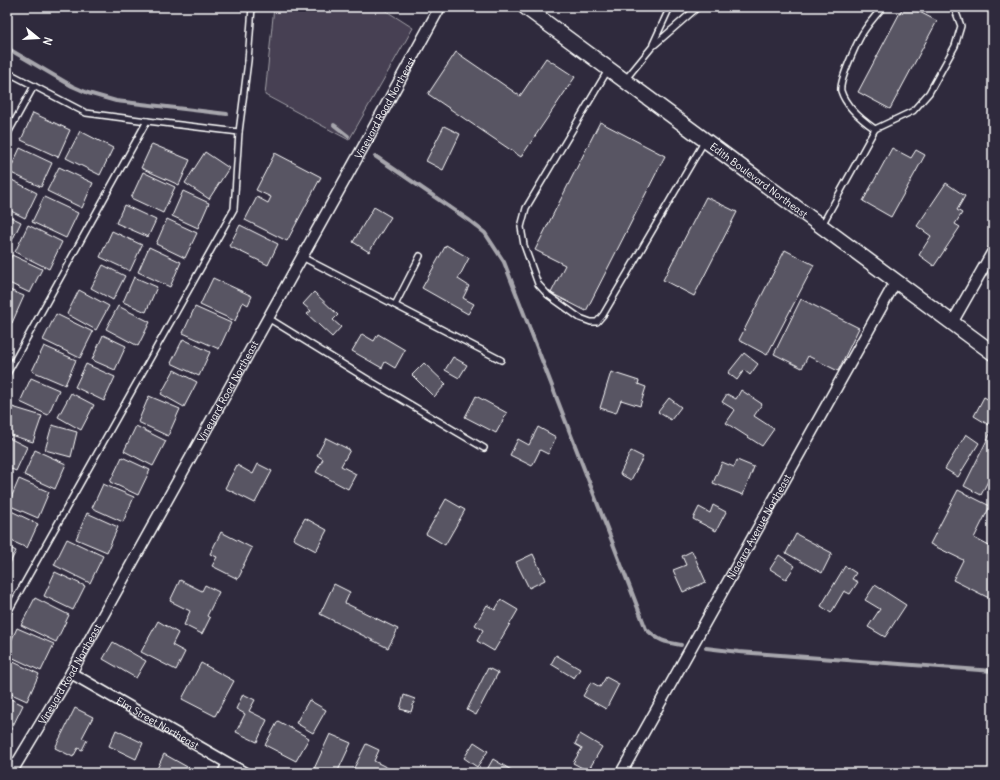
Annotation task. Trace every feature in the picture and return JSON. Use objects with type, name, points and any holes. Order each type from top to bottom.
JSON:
[{"type":"street","name":"Vineyard Road Northeast","points":[[11,773],[71,672],[440,7]]},
{"type":"street","name":"Edith Boulevard Northeast","points":[[525,7],[993,353]]},
{"type":"street","points":[[952,323],[993,251]]},
{"type":"street","name":"Niagara Avenue Northeast","points":[[622,773],[896,280]]},
{"type":"street","name":"Elm Street Northeast","points":[[71,672],[245,773]]},
{"type":"street","points":[[223,773],[228,764]]},
{"type":"lane","points":[[7,614],[234,210],[252,7]]},
{"type":"lane","points":[[652,47],[670,7]]},
{"type":"lane","points":[[624,80],[652,47],[698,7]]},
{"type":"lane","points":[[875,129],[863,121],[847,102],[841,89],[845,71],[862,34],[883,7]]},
{"type":"lane","points":[[821,226],[875,129],[913,111],[929,93],[955,46],[961,26],[955,10],[951,7]]},
{"type":"lane","points":[[609,69],[526,208],[521,227],[524,245],[538,284],[548,295],[580,318],[591,322],[597,322],[603,315],[705,140]]},
{"type":"lane","points":[[7,72],[86,113],[240,132]]},
{"type":"lane","points":[[7,135],[34,86]]},
{"type":"lane","points":[[7,374],[147,121]]},
{"type":"lane","points":[[395,305],[420,256]]},
{"type":"lane","points":[[302,257],[501,360]]},
{"type":"lane","points":[[268,318],[367,379],[484,448]]},
{"type":"shaded area","points":[[274,7],[380,7],[413,28],[349,140],[265,95]]},
{"type":"building","points":[[903,7],[910,7],[937,21],[890,109],[858,92]]},
{"type":"building","points":[[456,52],[520,96],[546,58],[575,77],[521,157],[428,94]]},
{"type":"building","points":[[33,113],[70,130],[58,157],[21,140]]},
{"type":"building","points":[[600,122],[665,156],[586,311],[551,293],[565,265],[535,250]]},
{"type":"building","points":[[444,126],[460,134],[443,170],[426,161]]},
{"type":"building","points":[[80,131],[113,148],[100,175],[66,158]]},
{"type":"building","points":[[152,144],[190,160],[179,185],[141,168]]},
{"type":"building","points":[[20,148],[52,163],[41,187],[9,172]]},
{"type":"building","points":[[892,148],[911,158],[916,150],[925,155],[891,217],[863,201]]},
{"type":"building","points":[[205,152],[229,168],[209,199],[185,183]]},
{"type":"building","points":[[275,153],[321,177],[287,241],[245,220],[257,197],[268,203],[271,197],[256,190]]},
{"type":"building","points":[[59,167],[93,183],[82,208],[47,191]]},
{"type":"building","points":[[143,172],[175,187],[163,213],[131,198]]},
{"type":"building","points":[[10,179],[37,193],[25,218],[7,209],[7,185]]},
{"type":"building","points":[[946,183],[965,196],[957,210],[962,213],[955,224],[960,227],[934,266],[919,255],[931,236],[917,226]]},
{"type":"building","points":[[183,191],[209,203],[198,228],[172,216]]},
{"type":"building","points":[[44,197],[78,213],[66,238],[32,222]]},
{"type":"building","points":[[706,197],[737,212],[694,296],[663,280]]},
{"type":"building","points":[[124,205],[156,220],[148,237],[116,223]]},
{"type":"building","points":[[374,207],[391,217],[369,252],[353,242]]},
{"type":"building","points":[[7,215],[21,222],[9,247],[7,246]]},
{"type":"building","points":[[167,219],[197,233],[185,258],[156,244]]},
{"type":"building","points":[[28,225],[62,242],[49,269],[15,252]]},
{"type":"building","points":[[240,225],[278,244],[268,265],[229,246]]},
{"type":"building","points":[[112,231],[142,245],[130,271],[100,257]]},
{"type":"building","points":[[446,245],[469,258],[458,279],[469,286],[463,298],[474,304],[468,314],[422,288]]},
{"type":"building","points":[[149,247],[181,262],[170,287],[138,272]]},
{"type":"building","points":[[785,250],[814,265],[767,355],[739,340]]},
{"type":"building","points":[[12,255],[42,269],[30,293],[7,282],[7,266]]},
{"type":"building","points":[[103,265],[125,276],[113,300],[91,288]]},
{"type":"building","points":[[134,277],[157,287],[146,312],[123,302]]},
{"type":"building","points":[[213,278],[252,296],[248,305],[243,302],[235,321],[200,305]]},
{"type":"building","points":[[7,289],[24,296],[12,323],[7,320]]},
{"type":"building","points":[[79,290],[109,306],[96,330],[67,314]]},
{"type":"building","points":[[314,292],[338,315],[333,320],[341,327],[332,337],[307,314],[311,311],[303,304]]},
{"type":"building","points":[[801,299],[859,328],[838,371],[808,356],[802,368],[774,354]]},
{"type":"building","points":[[118,306],[150,322],[138,346],[106,329]]},
{"type":"building","points":[[195,307],[231,323],[219,349],[183,333]]},
{"type":"building","points":[[56,314],[93,332],[80,358],[43,340]]},
{"type":"building","points":[[362,334],[374,341],[378,334],[405,350],[395,368],[385,362],[382,368],[352,351]]},
{"type":"building","points":[[103,335],[126,346],[115,370],[92,360]]},
{"type":"building","points":[[183,339],[210,352],[199,376],[171,363]]},
{"type":"building","points":[[44,346],[76,360],[65,385],[32,371]]},
{"type":"building","points":[[744,353],[758,364],[750,375],[744,370],[737,380],[728,373]]},
{"type":"building","points":[[453,357],[467,365],[459,378],[445,370]]},
{"type":"building","points":[[424,363],[446,384],[434,397],[412,375]]},
{"type":"building","points":[[86,364],[115,377],[104,401],[75,387]]},
{"type":"building","points":[[174,370],[197,382],[184,407],[161,394]]},
{"type":"building","points":[[611,372],[639,381],[638,384],[646,387],[640,406],[621,400],[616,413],[600,408]]},
{"type":"building","points":[[31,378],[59,390],[48,415],[20,402]]},
{"type":"building","points":[[741,390],[762,404],[754,416],[774,429],[762,446],[726,423],[735,410],[722,402],[727,394],[736,399]]},
{"type":"building","points":[[71,393],[94,405],[81,430],[58,417]]},
{"type":"building","points":[[149,396],[180,409],[168,436],[138,422]]},
{"type":"building","points":[[476,396],[507,413],[496,433],[465,417]]},
{"type":"building","points":[[984,397],[993,402],[993,418],[989,425],[974,416]]},
{"type":"building","points":[[669,398],[681,407],[671,420],[658,412]]},
{"type":"building","points":[[9,406],[42,416],[33,442],[7,434],[7,413]]},
{"type":"building","points":[[52,425],[77,432],[71,457],[45,450]]},
{"type":"building","points":[[136,426],[166,441],[153,466],[124,451]]},
{"type":"building","points":[[538,427],[556,437],[548,454],[540,450],[532,466],[510,455],[518,439],[529,445]]},
{"type":"building","points":[[991,432],[993,433],[993,471],[981,495],[964,486]]},
{"type":"building","points":[[966,434],[979,443],[958,477],[945,469]]},
{"type":"building","points":[[7,437],[27,447],[16,471],[7,467]]},
{"type":"building","points":[[326,438],[350,450],[341,466],[356,474],[348,489],[316,472],[323,459],[317,455]]},
{"type":"building","points":[[35,450],[66,464],[55,489],[24,475]]},
{"type":"building","points":[[631,451],[643,457],[631,480],[620,474]]},
{"type":"building","points":[[122,457],[150,470],[138,495],[110,482]]},
{"type":"building","points":[[737,460],[754,467],[743,495],[713,483],[722,462],[734,467]]},
{"type":"building","points":[[258,464],[272,471],[255,503],[225,488],[237,465],[253,474]]},
{"type":"building","points":[[7,474],[11,476],[7,485]]},
{"type":"building","points":[[19,479],[49,492],[38,518],[8,505]]},
{"type":"building","points":[[103,484],[134,497],[123,522],[92,508]]},
{"type":"building","points":[[958,490],[990,506],[974,538],[993,548],[993,600],[953,580],[963,560],[930,544]]},
{"type":"building","points":[[446,499],[465,510],[445,545],[426,534]]},
{"type":"building","points":[[713,505],[726,512],[716,531],[693,519],[699,507],[710,513]]},
{"type":"building","points":[[7,509],[38,524],[27,548],[7,539]]},
{"type":"building","points":[[87,513],[118,527],[107,552],[76,539]]},
{"type":"building","points":[[305,518],[327,530],[316,551],[293,539]]},
{"type":"building","points":[[221,532],[252,548],[238,579],[212,566],[217,557],[210,554]]},
{"type":"building","points":[[796,534],[832,553],[822,573],[786,553]]},
{"type":"building","points":[[67,539],[103,556],[90,583],[54,565]]},
{"type":"building","points":[[7,546],[16,551],[7,569]]},
{"type":"building","points":[[692,551],[706,582],[683,592],[673,570],[686,565],[682,556]]},
{"type":"building","points":[[533,554],[545,580],[529,588],[516,562]]},
{"type":"building","points":[[779,555],[795,566],[786,579],[770,569]]},
{"type":"building","points":[[845,566],[856,573],[852,579],[858,582],[850,594],[844,591],[831,613],[821,606]]},
{"type":"building","points":[[55,572],[85,586],[73,610],[44,596]]},
{"type":"building","points":[[180,580],[202,591],[205,585],[219,592],[207,616],[210,618],[202,634],[184,625],[190,611],[170,601]]},
{"type":"building","points":[[334,584],[350,592],[345,603],[398,629],[388,648],[320,614]]},
{"type":"building","points":[[875,585],[906,605],[885,637],[868,627],[880,609],[865,600]]},
{"type":"building","points":[[35,598],[69,615],[56,642],[21,625]]},
{"type":"building","points":[[501,600],[518,610],[494,651],[477,641],[483,630],[475,625],[487,605],[495,610]]},
{"type":"building","points":[[158,621],[178,633],[172,645],[185,652],[176,670],[141,652]]},
{"type":"building","points":[[17,628],[54,644],[41,671],[7,655],[7,650]]},
{"type":"building","points":[[113,642],[146,661],[136,678],[103,659]]},
{"type":"building","points":[[556,655],[580,669],[574,678],[551,664]]},
{"type":"building","points":[[7,659],[39,674],[27,701],[7,692]]},
{"type":"building","points":[[201,663],[234,681],[215,716],[182,699]]},
{"type":"building","points":[[488,668],[498,673],[476,715],[467,710]]},
{"type":"building","points":[[606,677],[619,684],[606,709],[583,696],[591,682],[600,687]]},
{"type":"building","points":[[243,694],[255,700],[249,711],[267,720],[257,742],[236,732],[245,714],[236,709]]},
{"type":"building","points":[[404,695],[415,699],[411,712],[400,709]]},
{"type":"building","points":[[7,697],[23,705],[10,732],[7,731]]},
{"type":"building","points":[[309,700],[326,710],[313,733],[296,723]]},
{"type":"building","points":[[75,708],[93,717],[82,738],[87,740],[82,750],[78,748],[73,757],[55,748]]},
{"type":"building","points":[[278,721],[309,738],[296,761],[265,745]]},
{"type":"building","points":[[116,730],[143,743],[136,759],[109,746]]},
{"type":"building","points":[[330,734],[351,743],[337,773],[317,773],[313,771]]},
{"type":"building","points":[[580,734],[602,747],[588,771],[573,763],[582,748],[575,744]]},
{"type":"building","points":[[474,742],[488,751],[477,767],[464,758]]},
{"type":"building","points":[[366,744],[379,750],[374,761],[390,769],[388,773],[352,772]]},
{"type":"building","points":[[164,754],[198,773],[155,773]]},
{"type":"building","points":[[493,759],[516,773],[485,773]]},
{"type":"waterway","points":[[7,48],[72,86],[88,93],[116,101],[227,114]]},
{"type":"waterway","points":[[334,125],[348,136]]},
{"type":"waterway","points":[[375,156],[470,221],[485,233],[504,262],[646,629],[662,640],[681,645]]},
{"type":"waterway","points":[[706,648],[739,652],[993,671]]}]
